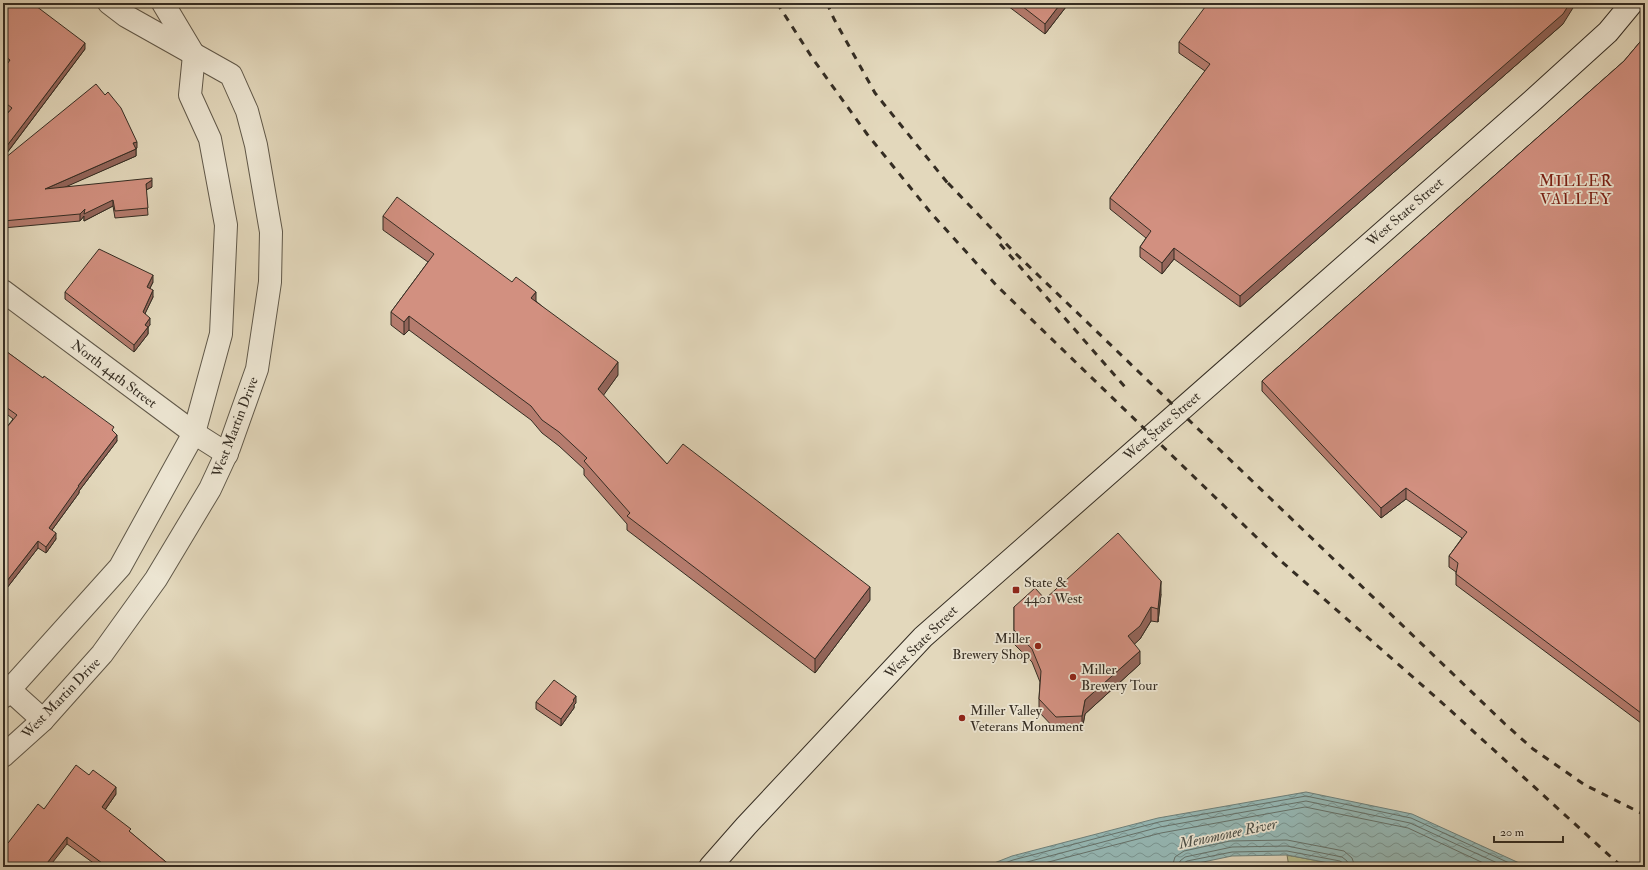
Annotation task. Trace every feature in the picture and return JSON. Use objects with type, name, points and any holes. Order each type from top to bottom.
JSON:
[{"type":"street","name":"West Martin Drive","points":[[3,756],[43,720],[102,654],[156,579],[210,489],[227,454],[257,370],[270,282],[271,232],[256,145],[247,111],[231,75],[126,16],[109,3]]},
{"type":"street","points":[[43,720],[5,690],[120,567],[194,433],[221,334],[226,225],[210,139],[190,95],[194,55],[163,3]]},
{"type":"street","name":"West State Street","points":[[710,867],[746,826],[923,637],[1532,101],[1608,32],[1632,3]]},
{"type":"street","name":"North 44th Street","points":[[3,291],[194,433],[227,454]]},
{"type":"green space","points":[[1287,855],[1350,867],[1289,867]]},
{"type":"water","name":"Menomonee River","points":[[1306,792],[1412,814],[1528,867],[1350,867],[1287,855],[1232,856],[1179,867],[984,867],[1012,856],[1158,818]]},
{"type":"building","points":[[3,3],[32,3],[85,43],[3,151],[3,119],[12,108],[3,101],[3,70],[10,60],[3,55]]},
{"type":"building","points":[[1018,3],[1061,3],[1045,24]]},
{"type":"building","points":[[1208,3],[1570,3],[1563,14],[1240,296],[1174,248],[1162,263],[1140,247],[1151,231],[1110,198],[1210,64],[1179,42]]},
{"type":"building","points":[[1645,36],[1645,716],[1456,574],[1458,563],[1449,556],[1467,532],[1406,488],[1381,508],[1262,381],[1624,61]]},
{"type":"building","points":[[96,84],[105,95],[108,92],[121,108],[137,142],[133,143],[136,149],[45,189],[152,178],[152,180],[146,184],[148,208],[115,211],[113,200],[84,214],[85,209],[80,214],[3,221],[3,156],[5,158]]},
{"type":"building","points":[[397,197],[512,282],[516,277],[536,292],[531,298],[618,362],[598,389],[667,464],[683,444],[870,587],[815,659],[627,516],[630,513],[584,461],[587,458],[559,432],[542,420],[531,406],[409,316],[404,322],[391,312],[434,254],[383,216]]},
{"type":"building","points":[[99,249],[153,275],[147,287],[153,290],[143,312],[150,318],[145,325],[148,327],[134,345],[65,292]]},
{"type":"building","points":[[3,349],[43,378],[44,376],[114,427],[112,430],[117,435],[78,486],[49,528],[56,533],[46,547],[38,541],[3,586],[3,432],[17,415],[3,405]]},
{"type":"building","points":[[1118,533],[1161,581],[1158,609],[1151,607],[1140,626],[1128,636],[1140,651],[1085,700],[1082,716],[1056,717],[1039,699],[1041,671],[1032,649],[1014,630],[1014,607],[1035,588],[1045,599]]},
{"type":"building","points":[[554,680],[576,696],[561,719],[536,702]]},
{"type":"building","points":[[76,765],[89,775],[93,770],[116,787],[102,807],[131,829],[129,831],[172,867],[106,867],[67,837],[44,867],[3,867],[3,839],[8,843],[38,804],[44,809]]},
{"type":"railway","points":[[777,3],[813,59],[867,134],[931,213],[997,286],[1282,562],[1439,700],[1622,867]]},
{"type":"railway","points":[[827,3],[834,19],[875,93],[950,186]]},
{"type":"railway","points":[[948,183],[1013,251],[1505,724],[1533,749],[1585,785],[1645,815]]},
{"type":"railway","points":[[1000,244],[1125,387]]},
{"type":"place","name":"State & 4401 West","points":[[1016,590]]},
{"type":"place","name":"Miller Brewery Shop","points":[[1038,646]]},
{"type":"place","name":"Miller Brewery Tour","points":[[1073,677]]},
{"type":"place","name":"Miller Valley Veterans Monument","points":[[962,718]]},
{"type":"district","name":"MILLER VALLEY","points":[[1576,190]]}]
